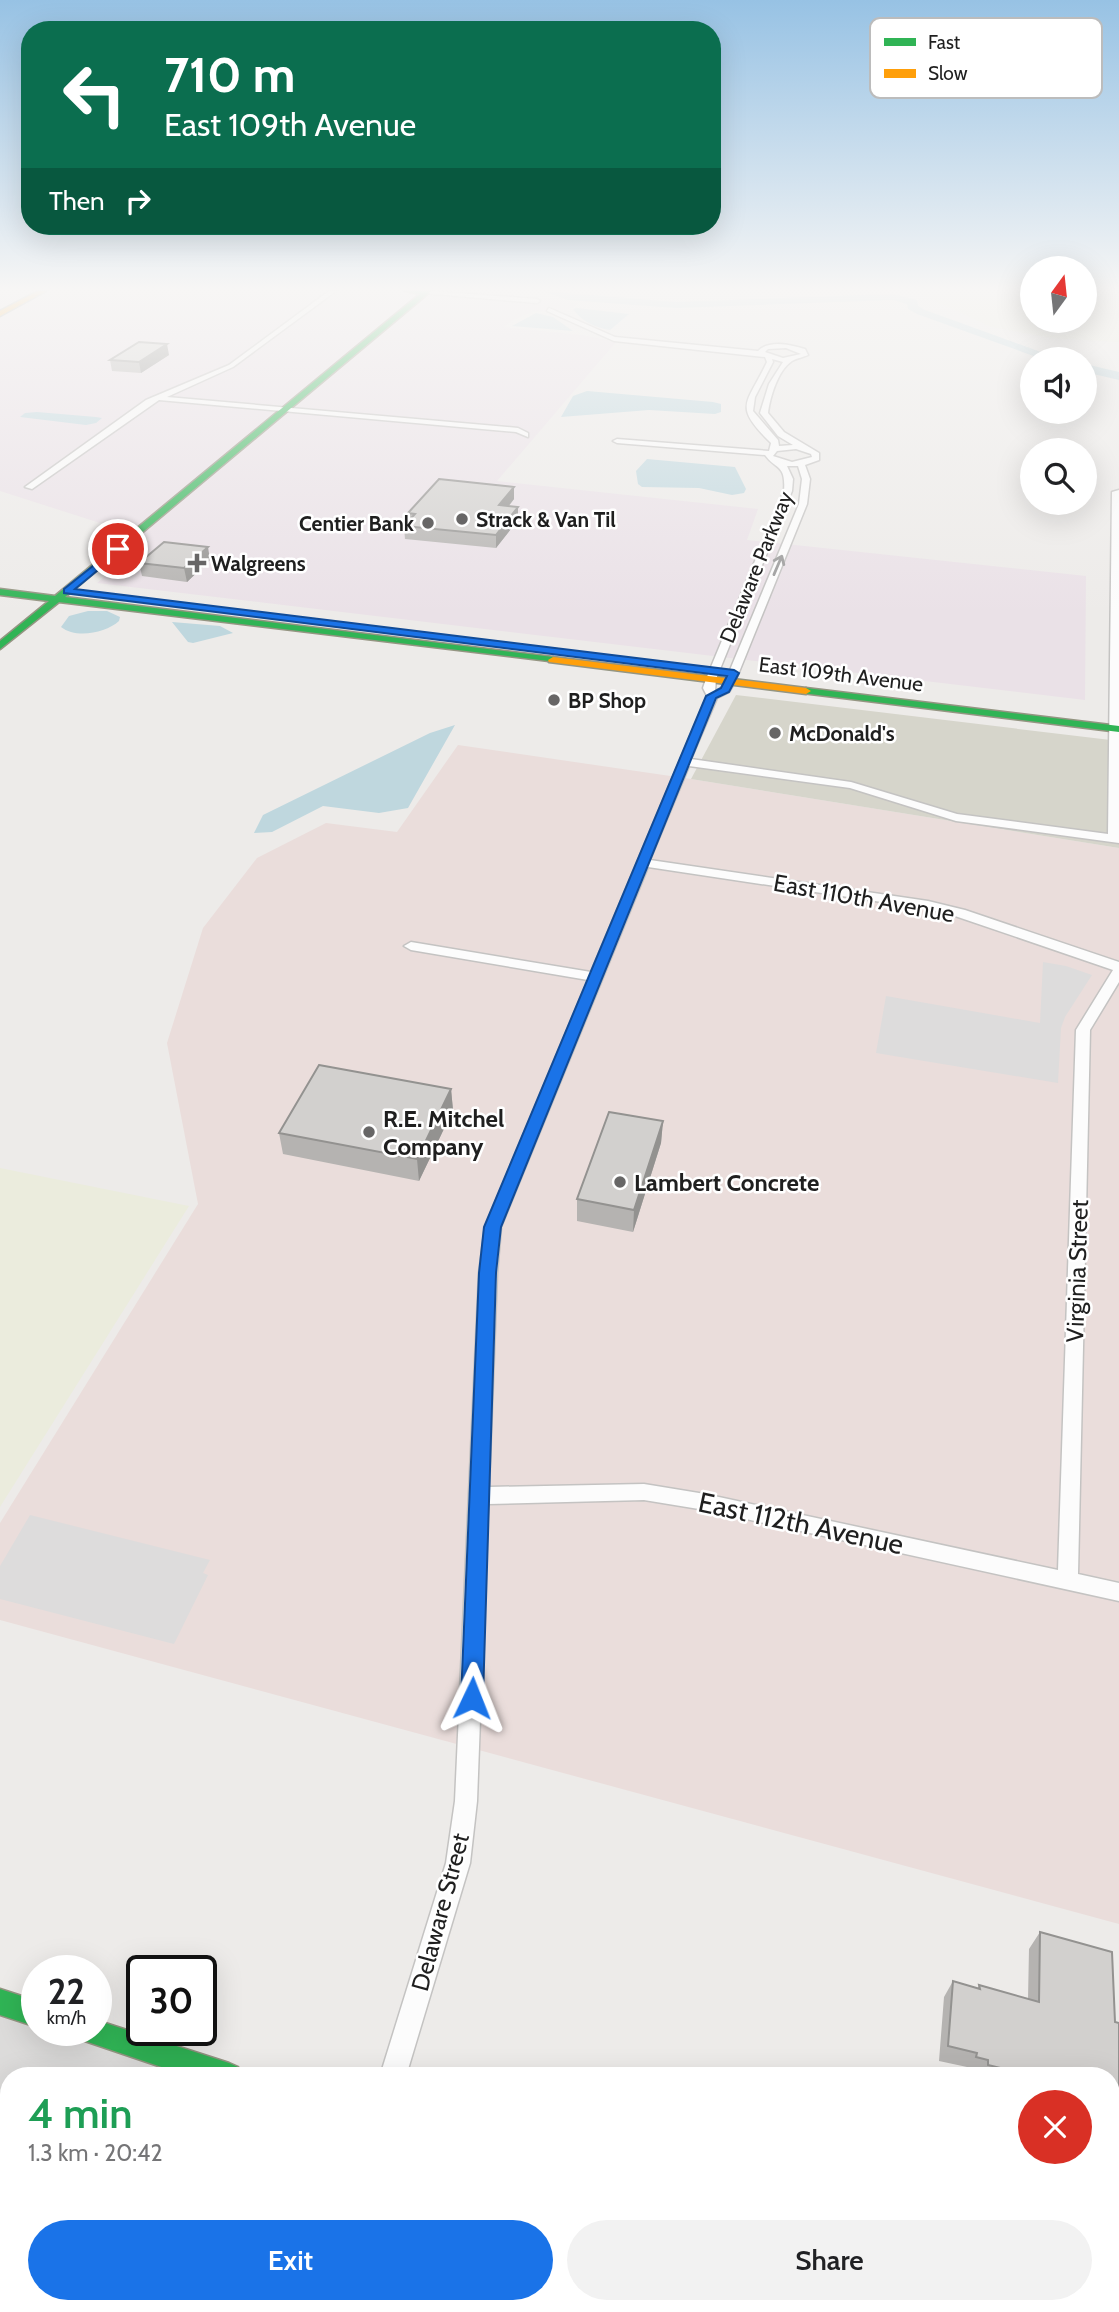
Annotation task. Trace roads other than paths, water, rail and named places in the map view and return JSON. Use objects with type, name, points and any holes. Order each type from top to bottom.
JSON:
[{"type":"main road","points":[[0,646],[299,399]]},
{"type":"main road","points":[[0,583],[62,595]]},
{"type":"main road","points":[[0,592],[62,595]]},
{"type":"main road","name":"East 109th Avenue","points":[[62,595],[712,682],[732,678],[1116,723]]},
{"type":"main road","points":[[0,2002],[21,2009]]},
{"type":"main road","points":[[112,2038],[201,2067]]},
{"type":"street","points":[[29,486],[156,399]]},
{"type":"street","points":[[166,399],[518,430],[525,435],[297,415],[284,411]]},
{"type":"street","points":[[751,399],[747,411],[753,423],[775,442],[771,459],[782,463],[801,464]]},
{"type":"street","points":[[768,399],[764,413],[781,434],[804,449]]},
{"type":"street","points":[[617,441],[772,451],[804,449]]},
{"type":"street","name":"Delaware Parkway","points":[[732,678],[803,504],[806,479],[801,464],[816,458],[815,453],[804,449]]},
{"type":"street","name":"Delaware Parkway","points":[[712,682],[788,491],[789,479],[782,463]]},
{"type":"street","points":[[685,762],[851,785],[956,817],[1117,838],[1116,492]]},
{"type":"street","name":"Delaware Street","points":[[396,2067],[458,1863],[466,1801],[488,1273],[493,1227],[685,762],[712,682]]},
{"type":"street","name":"East 110th Avenue","points":[[643,863],[928,905],[960,913],[1119,969]]},
{"type":"street","points":[[411,946],[596,977]]},
{"type":"street","name":"Virginia Street","points":[[1068,1581],[1083,1030],[1119,969]]},
{"type":"street","name":"East 112th Avenue","points":[[479,1496],[644,1492],[705,1502],[1119,1592]]},
{"type":"water","points":[[571,399],[677,399],[721,404],[721,412],[715,414],[649,410],[561,417]]},
{"type":"water","points":[[25,413],[102,418],[96,423],[86,425],[20,417]]},
{"type":"water","points":[[647,459],[735,467],[746,489],[744,493],[732,495],[699,488],[642,487],[638,484],[636,471]]},
{"type":"water","points":[[88,611],[107,611],[120,617],[119,621],[107,629],[83,634],[61,627],[69,616]]},
{"type":"water","points":[[172,622],[220,626],[233,633],[193,643],[188,642]]},
{"type":"water","points":[[455,725],[408,808],[379,813],[323,806],[272,832],[254,833],[263,815],[430,733]]},
{"type":"place","name":"Strack & Van Til","points":[[462,519]]},
{"type":"place","name":"Centier Bank","points":[[428,523]]},
{"type":"place","name":"Walgreens","points":[[197,563]]},
{"type":"place","name":"BP Shop","points":[[554,700]]},
{"type":"place","name":"McDonald's","points":[[775,733]]},
{"type":"place","name":"R.E. Mitchel Company","points":[[369,1132]]},
{"type":"place","name":"Lambert Concrete","points":[[620,1182]]}]
